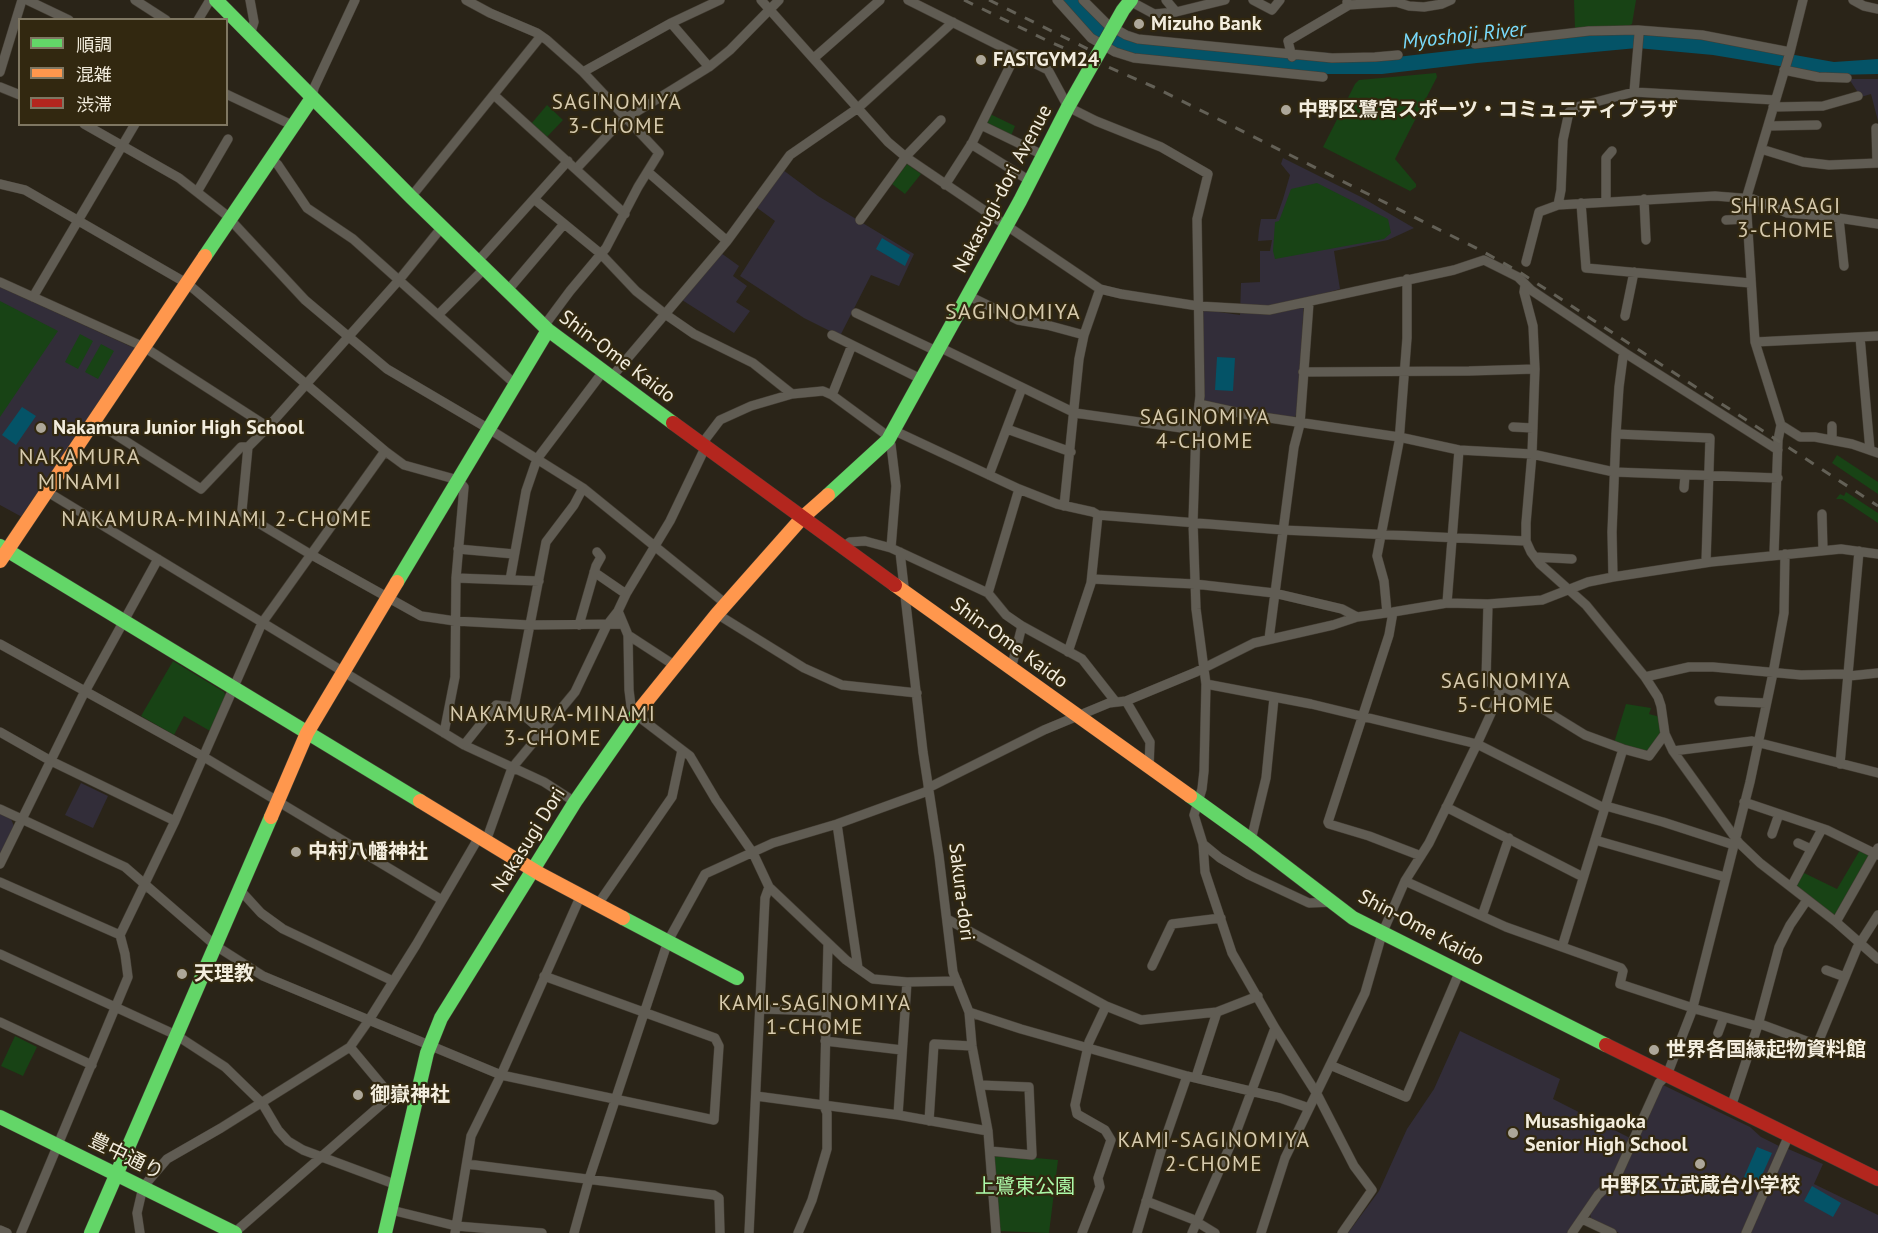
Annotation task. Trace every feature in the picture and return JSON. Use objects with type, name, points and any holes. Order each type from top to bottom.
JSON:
[{"type":"main road","name":"Shin-Ome Kaido","points":[[216,0],[411,197],[546,328],[606,376],[1251,840],[1353,918],[1878,1179]]},
{"type":"main road","points":[[1110,27],[1127,2]]},
{"type":"main road","name":"Nakasugi-dori Avenue","points":[[802,518],[862,466],[892,435],[969,296],[1110,27]]},
{"type":"main road","points":[[312,98],[188,284],[2,552],[123,620],[532,869],[736,978]]},
{"type":"main road","points":[[91,1233],[308,733],[386,598],[489,429],[546,328]]},
{"type":"main road","name":"Nakasugi Dori","points":[[385,1233],[417,1091],[429,1045],[441,1018],[532,869],[635,714],[717,614],[802,518]]},
{"type":"main road","name":"豊中通り","points":[[0,1117],[234,1233]]},
{"type":"street","points":[[0,72],[22,0]]},
{"type":"street","points":[[27,0],[65,18]]},
{"type":"street","points":[[135,0],[163,18]]},
{"type":"street","points":[[199,18],[210,0]]},
{"type":"street","points":[[250,0],[254,22],[250,35]]},
{"type":"street","points":[[312,98],[314,88],[355,0]]},
{"type":"street","points":[[466,0],[481,3],[490,13],[541,36],[583,72],[659,153],[601,254],[570,291],[546,328]]},
{"type":"street","points":[[583,72],[671,23],[720,0]]},
{"type":"street","points":[[761,0],[888,142],[907,158],[1100,289],[1198,306],[1269,310],[1454,270],[1485,260],[1518,277],[1525,285],[1625,353],[1778,450]]},
{"type":"street","points":[[576,169],[620,122],[709,67],[730,50],[779,0]]},
{"type":"street","points":[[814,58],[880,0]]},
{"type":"street","points":[[908,0],[1048,70],[1068,107],[1161,147],[1208,174],[1197,219],[1199,404],[1193,522],[1195,584],[1206,684],[1204,771],[1202,789],[1194,815],[1203,844],[1205,872],[1232,953],[1275,1028],[1317,1094],[1354,1166],[1372,1190],[1342,1233]]},
{"type":"street","points":[[1057,0],[1081,28],[1101,43],[1134,58],[1323,77]]},
{"type":"street","points":[[1083,0],[1110,27],[1125,35],[1147,40],[1292,56],[1332,58],[1398,55]]},
{"type":"street","points":[[1166,0],[1176,12]]},
{"type":"street","points":[[1253,0],[1272,10],[1280,0]]},
{"type":"street","points":[[1292,56],[1288,50],[1288,42],[1347,2],[1396,2],[1424,7],[1451,0]]},
{"type":"street","points":[[1774,554],[1781,425],[1755,342],[1746,199],[1790,53],[1803,0]]},
{"type":"street","points":[[1853,0],[1864,6],[1878,9]]},
{"type":"street","points":[[1127,2],[1154,14],[1221,4]]},
{"type":"street","points":[[510,580],[526,490],[537,459],[606,376],[665,314],[726,241],[790,155],[858,108],[953,22]]},
{"type":"street","points":[[671,23],[709,67]]},
{"type":"street","points":[[1475,44],[1589,32],[1638,30],[1702,35],[1790,53]]},
{"type":"street","points":[[1634,92],[1639,34]]},
{"type":"street","points":[[411,197],[541,36]]},
{"type":"street","points":[[945,184],[971,144],[1016,54]]},
{"type":"street","points":[[1784,69],[1818,77],[1847,78]]},
{"type":"street","points":[[0,87],[18,94]]},
{"type":"street","points":[[1558,205],[1561,190],[1563,140],[1569,112],[1580,105],[1634,92],[1823,106],[1858,96]]},
{"type":"street","points":[[228,95],[294,126]]},
{"type":"street","points":[[494,95],[625,214]]},
{"type":"street","points":[[860,220],[908,154],[941,120]]},
{"type":"street","points":[[981,125],[1043,156]]},
{"type":"street","points":[[1768,126],[1817,125]]},
{"type":"street","points":[[87,126],[179,178],[197,192],[231,220],[305,300],[387,369],[583,488],[721,600]]},
{"type":"street","points":[[33,297],[134,126]]},
{"type":"street","points":[[1761,149],[1803,162],[1829,165],[1877,163],[1876,128]]},
{"type":"street","points":[[197,192],[228,139]]},
{"type":"street","points":[[971,144],[1030,181]]},
{"type":"street","points":[[1606,201],[1606,158],[1612,151]]},
{"type":"street","points":[[272,159],[307,208],[353,239],[515,384]]},
{"type":"street","points":[[438,315],[568,161]]},
{"type":"street","points":[[648,172],[726,241]]},
{"type":"street","points":[[0,184],[24,190],[188,284],[404,465],[458,480],[464,487],[456,578],[455,677],[444,733]]},
{"type":"street","points":[[1526,262],[1539,212],[1558,205],[1716,196],[1753,199],[1787,213],[1825,216],[1878,225]]},
{"type":"street","points":[[534,199],[601,254],[636,291],[665,314],[694,334],[753,363],[792,394]]},
{"type":"street","points":[[1644,200],[1646,240]]},
{"type":"street","points":[[1581,203],[1586,268],[1750,283]]},
{"type":"street","points":[[1726,220],[1747,219]]},
{"type":"street","points":[[1839,219],[1844,266]]},
{"type":"street","points":[[508,290],[564,224]]},
{"type":"street","points":[[442,227],[399,280],[248,447],[242,510],[245,515],[310,554],[421,616],[455,621],[529,624],[622,624]]},
{"type":"street","points":[[1625,316],[1635,272]]},
{"type":"street","points":[[1407,279],[1407,338],[1399,437],[1377,556],[1390,613],[1389,635],[1329,824],[1369,836],[1421,856]]},
{"type":"street","points":[[0,282],[144,347],[268,427]]},
{"type":"street","points":[[1525,285],[1524,292],[1533,326],[1535,369],[1526,541],[1535,557],[1568,591],[1586,605],[1645,677],[1661,706],[1665,734],[1673,751],[1735,841]]},
{"type":"street","points":[[1064,506],[1079,359],[1084,335],[1100,289]]},
{"type":"street","points":[[969,296],[1018,320],[1084,335]]},
{"type":"street","points":[[1269,639],[1294,447],[1300,424],[1309,303]]},
{"type":"street","points":[[856,313],[932,349],[940,348],[1075,413],[1196,430]]},
{"type":"street","points":[[832,335],[923,380]]},
{"type":"street","points":[[1755,342],[1878,336]]},
{"type":"street","points":[[1781,425],[1800,437],[1852,444],[1874,452],[1860,337]]},
{"type":"street","points":[[832,395],[852,345]]},
{"type":"street","points":[[1613,577],[1612,532],[1616,434],[1619,387],[1625,353]]},
{"type":"street","points":[[1303,372],[1535,369]]},
{"type":"street","points":[[989,475],[1022,388]]},
{"type":"street","points":[[140,1233],[137,1213],[143,1187],[167,1159],[262,1103],[350,1047],[483,839],[512,768],[575,692],[607,625],[618,612],[626,594],[670,521],[703,446],[720,420],[751,406],[792,394],[823,391],[832,395],[885,434],[1019,489],[1064,506],[1098,515],[1283,530],[1526,541]]},
{"type":"street","points":[[1199,404],[1300,424],[1399,437],[1459,450],[1532,454],[1614,472],[1778,478]]},
{"type":"street","points":[[94,421],[201,489],[241,447],[248,447]]},
{"type":"street","points":[[1832,426],[1832,440]]},
{"type":"street","points":[[1513,427],[1533,429]]},
{"type":"street","points":[[1007,429],[1071,452]]},
{"type":"street","points":[[1616,434],[1710,438],[1706,562]]},
{"type":"street","name":"Sakura-dori","points":[[892,435],[896,471],[895,550],[903,591],[953,972],[969,1012],[972,1046],[988,1131],[996,1233]]},
{"type":"street","points":[[1447,603],[1459,450]]},
{"type":"street","points":[[21,1233],[128,977],[120,935],[175,821],[262,623],[385,451]]},
{"type":"street","points":[[1684,488],[1685,475]]},
{"type":"street","points":[[514,707],[546,542],[574,505],[583,488]]},
{"type":"street","points":[[988,593],[1019,489]]},
{"type":"street","points":[[46,491],[464,745],[544,782],[575,802]]},
{"type":"street","points":[[1822,514],[1823,550]]},
{"type":"street","points":[[1068,652],[1092,579],[1098,515]]},
{"type":"street","points":[[843,547],[850,542],[865,541],[895,550],[988,593],[1006,615],[1087,663],[1115,701]]},
{"type":"street","points":[[458,549],[514,554]]},
{"type":"street","points":[[574,1233],[668,941],[705,874],[773,843],[837,824],[928,790],[1044,730],[1115,701],[1126,701],[1204,668],[1254,643],[1334,625],[1357,616],[1447,603],[1488,604],[1542,600],[1588,582],[1706,562],[1841,549],[1878,554]]},
{"type":"street","points":[[1840,764],[1859,551]]},
{"type":"street","points":[[579,625],[594,572],[602,557],[597,552]]},
{"type":"street","points":[[1572,1233],[1598,1195],[1616,1178],[1659,1083],[1666,1075],[1692,1007],[1735,841],[1773,673],[1784,613],[1785,554]]},
{"type":"street","points":[[1535,557],[1572,559]]},
{"type":"street","points":[[0,864],[123,620],[158,559]]},
{"type":"street","points":[[594,572],[626,594]]},
{"type":"street","points":[[456,578],[539,581]]},
{"type":"street","points":[[1092,579],[1195,584],[1274,593],[1342,609],[1357,616]]},
{"type":"street","points":[[1488,604],[1486,680],[1500,689],[1506,688],[1520,695],[1585,735],[1623,749],[1649,756],[1665,734]]},
{"type":"street","points":[[618,612],[628,635],[629,690],[635,714],[690,756],[716,800],[753,853],[770,887],[828,944],[873,979],[907,982],[957,981]]},
{"type":"street","points":[[717,614],[795,663],[842,685],[916,693]]},
{"type":"street","points":[[1011,669],[1022,626]]},
{"type":"street","points":[[628,635],[674,665]]},
{"type":"street","points":[[0,644],[204,757],[442,900]]},
{"type":"street","points":[[1645,677],[1689,667],[1801,675],[1845,674],[1849,676],[1878,673]]},
{"type":"street","points":[[1206,684],[1362,716],[1477,744],[1605,807],[1735,841],[1836,922],[1878,959]]},
{"type":"street","points":[[1261,1233],[1285,1158],[1365,993],[1382,934],[1405,881],[1421,856],[1446,807],[1477,744],[1500,689]]},
{"type":"street","points":[[1251,840],[1266,778],[1274,698]]},
{"type":"street","points":[[1126,701],[1150,742],[1149,767]]},
{"type":"street","points":[[1719,701],[1766,703]]},
{"type":"street","points":[[464,745],[496,705],[514,707],[542,731]]},
{"type":"street","points":[[0,732],[51,761],[175,821]]},
{"type":"street","points":[[1673,751],[1752,741],[1878,773]]},
{"type":"street","points":[[1562,947],[1623,749]]},
{"type":"street","points":[[597,904],[672,797],[682,750]]},
{"type":"street","points":[[1744,802],[1822,829],[1877,853],[1836,922]]},
{"type":"street","points":[[1446,807],[1583,876]]},
{"type":"street","points":[[0,809],[125,867],[216,946],[263,976],[501,1075],[714,1120],[718,1042],[714,1038],[544,976]]},
{"type":"street","points":[[1773,834],[1779,814]]},
{"type":"street","points":[[837,824],[858,968]]},
{"type":"street","points":[[1791,887],[1822,829]]},
{"type":"street","points":[[1482,916],[1509,838]]},
{"type":"street","points":[[1595,840],[1725,877]]},
{"type":"street","points":[[1798,843],[1811,849]]},
{"type":"street","points":[[1203,844],[1220,858],[1249,875],[1309,903],[1335,902]]},
{"type":"street","points":[[1405,881],[1506,927],[1621,968],[1623,971],[1620,984],[1817,1045],[1857,948],[1878,915]]},
{"type":"street","points":[[0,882],[120,935]]},
{"type":"street","points":[[749,1233],[765,898],[770,887]]},
{"type":"street","points":[[240,890],[261,913],[283,929],[393,981]]},
{"type":"street","points":[[456,1230],[471,1136],[501,1075],[581,895]]},
{"type":"street","points":[[1731,1107],[1758,1025],[1779,947],[1790,925],[1807,900]]},
{"type":"street","points":[[1152,966],[1172,924],[1221,918]]},
{"type":"street","points":[[947,919],[1106,1006],[1141,1020],[1217,1012],[1258,996]]},
{"type":"street","points":[[798,1233],[812,1200],[827,1149],[827,1113],[824,1106],[828,944]]},
{"type":"street","points":[[0,954],[176,1035],[225,1067],[262,1103],[278,1130],[288,1141],[320,1157],[397,1185]]},
{"type":"street","points":[[1826,970],[1845,977]]},
{"type":"street","points":[[1330,1065],[1406,1097],[1460,973]]},
{"type":"street","points":[[898,1115],[907,982]]},
{"type":"street","points":[[1082,1233],[1100,1187],[1098,1179],[1111,1140],[1105,1130],[1077,1114],[1075,1106],[1088,1048],[1106,1006]]},
{"type":"street","points":[[761,1009],[826,1011]]},
{"type":"street","points":[[969,1012],[1088,1048],[1308,1108]]},
{"type":"street","points":[[1137,1233],[1146,1201],[1217,1012]]},
{"type":"street","points":[[1718,1033],[1724,1017]]},
{"type":"street","points":[[0,1022],[92,1065]]},
{"type":"street","points":[[1192,1233],[1226,1156],[1275,1028]]},
{"type":"street","points":[[825,1041],[902,1050]]},
{"type":"street","points":[[929,1121],[934,1044],[972,1046]]},
{"type":"street","points":[[350,1047],[391,1095]]},
{"type":"street","points":[[980,1085],[1029,1087],[1032,1155],[990,1151]]},
{"type":"street","points":[[234,1233],[391,1095],[417,1091]]},
{"type":"street","points":[[756,1096],[898,1115],[988,1131]]},
{"type":"street","points":[[1746,1233],[1789,1135]]},
{"type":"street","points":[[467,1164],[714,1195],[718,1198],[720,1233]]},
{"type":"street","points":[[1146,1201],[1197,1222],[1215,1233]]},
{"type":"street","points":[[391,1210],[456,1230],[542,1233]]},
{"type":"street","points":[[1582,1219],[1612,1233]]},
{"type":"street","points":[[0,1230],[7,1233]]},
{"type":"shaded area","points":[[1849,79],[1878,79],[1878,121],[1871,94],[1861,97]]},
{"type":"shaded area","points":[[1283,158],[1361,197],[1414,228],[1388,240],[1334,251],[1340,289],[1304,299],[1298,412],[1294,418],[1249,412],[1202,400],[1201,314],[1205,310],[1240,315],[1241,283],[1260,282],[1260,251],[1270,251],[1272,240],[1258,241],[1261,219],[1276,219],[1290,175],[1281,164]]},
{"type":"shaded area","points":[[783,170],[818,196],[914,254],[899,286],[871,275],[840,336],[804,318],[740,276],[775,221],[756,207]]},
{"type":"shaded area","points":[[721,253],[739,266],[733,276],[747,286],[736,302],[750,311],[734,333],[682,300]]},
{"type":"shaded area","name":"Nakamura Junior High School","points":[[0,287],[134,348],[135,351],[22,517],[0,505]]},
{"type":"shaded area","points":[[81,783],[108,796],[93,828],[65,815]]},
{"type":"shaded area","points":[[0,813],[11,819],[14,826],[0,855]]},
{"type":"shaded area","name":"Musashigaoka Senior High School","points":[[1460,1031],[1560,1079],[1553,1099],[1630,1138],[1613,1175],[1595,1192],[1567,1233],[1348,1233],[1379,1191],[1407,1129],[1434,1089]]},
{"type":"shaded area","name":"中野区立武蔵台小学校","points":[[1663,1085],[1750,1127],[1761,1137],[1779,1146],[1743,1233],[1619,1233],[1591,1218],[1590,1214],[1601,1198],[1619,1182]]},
{"type":"shaded area","points":[[1786,1148],[1823,1164],[1814,1184],[1878,1215],[1878,1233],[1749,1233]]},
{"type":"green space","points":[[1574,0],[1636,0],[1632,24],[1575,29]]},
{"type":"green space","points":[[1436,73],[1437,77],[1395,159],[1416,184],[1416,187],[1410,191],[1323,147],[1359,80]]},
{"type":"green space","points":[[547,105],[563,120],[546,138],[531,124]]},
{"type":"green space","points":[[990,114],[1015,126],[1011,136],[987,124]]},
{"type":"green space","points":[[907,164],[921,174],[905,194],[892,184]]},
{"type":"green space","points":[[1317,183],[1388,219],[1391,233],[1384,239],[1275,259],[1273,251],[1275,222],[1279,221],[1291,189]]},
{"type":"green space","points":[[0,301],[58,331],[0,417]]},
{"type":"green space","points":[[80,334],[93,341],[78,369],[65,362]]},
{"type":"green space","points":[[101,344],[114,351],[98,379],[85,372]]},
{"type":"green space","points":[[1837,455],[1878,482],[1878,494],[1832,463]]},
{"type":"green space","points":[[1846,492],[1878,513],[1878,523],[1842,499],[1836,499],[1840,494],[1844,496]]},
{"type":"green space","points":[[173,661],[224,692],[226,697],[210,731],[184,716],[174,735],[141,716]]},
{"type":"green space","points":[[1626,704],[1651,708],[1649,714],[1660,717],[1661,733],[1647,752],[1614,743]]},
{"type":"green space","points":[[1860,850],[1870,855],[1836,917],[1795,888],[1802,872],[1837,889]]},
{"type":"green space","points":[[15,1036],[37,1047],[23,1076],[1,1066]]},
{"type":"green space","name":"上鷺東公園","points":[[992,1154],[1058,1160],[1049,1233],[999,1231]]},
{"type":"water","points":[[1061,0],[1080,0],[1142,42],[1397,57],[1588,35],[1628,34],[1705,39],[1834,62],[1878,59],[1878,74],[1833,75],[1713,55],[1637,48],[1382,74],[1320,74],[1128,54],[1094,36]]},
{"type":"water","points":[[882,238],[910,255],[905,266],[876,249]]},
{"type":"water","points":[[1217,357],[1235,358],[1233,391],[1215,390]]},
{"type":"water","points":[[22,407],[36,416],[16,445],[2,435]]},
{"type":"water","points":[[1757,1147],[1772,1153],[1758,1184],[1744,1177]]},
{"type":"water","points":[[1812,1186],[1841,1203],[1833,1217],[1804,1201]]},
{"type":"railway","points":[[964,0],[1048,41],[1154,87],[1482,251],[1521,273],[1878,506]]},
{"type":"railway","points":[[989,0],[1094,52]]},
{"type":"traffic: fast","points":[[216,0],[411,197],[548,330],[673,423]]},
{"type":"traffic: fast","points":[[828,495],[888,440],[1020,201],[1068,107],[1123,10],[1131,0]]},
{"type":"traffic: fast","points":[[205,256],[312,98]]},
{"type":"traffic: fast","points":[[397,582],[548,330]]},
{"type":"traffic: fast","points":[[0,546],[420,801]]},
{"type":"traffic: fast","points":[[385,1233],[427,1053],[441,1018],[575,802],[637,713]]},
{"type":"traffic: fast","points":[[1190,796],[1353,918],[1606,1045]]},
{"type":"traffic: fast","points":[[91,1233],[271,817]]},
{"type":"traffic: fast","points":[[623,918],[737,978]]},
{"type":"traffic: fast","points":[[0,1117],[235,1233]]},
{"type":"traffic: slow","points":[[0,561],[205,256]]},
{"type":"traffic: slow","points":[[637,713],[717,614],[802,518],[828,495]]},
{"type":"traffic: slow","points":[[271,817],[307,733],[397,582]]},
{"type":"traffic: slow","points":[[895,585],[1190,796]]},
{"type":"traffic: slow","points":[[420,801],[540,874],[623,918]]},
{"type":"traffic: jam","points":[[673,423],[895,585]]},
{"type":"traffic: jam","points":[[1606,1045],[1878,1179]]},
{"type":"place","name":"Mizuho Bank","points":[[1139,24]]},
{"type":"place","name":"FASTGYM24","points":[[981,60]]},
{"type":"place","name":"中野区鷺宮スポーツ・コミュニティプラザ","points":[[1286,110]]},
{"type":"place","name":"Nakamura Junior High School","points":[[41,428]]},
{"type":"place","name":"中村八幡神社","points":[[296,852]]},
{"type":"place","name":"天理教","points":[[182,974]]},
{"type":"place","name":"世界各国縁起物資料館","points":[[1654,1050]]},
{"type":"place","name":"御嶽神社","points":[[358,1095]]},
{"type":"place","name":"Musashigaoka Senior High School","points":[[1513,1133]]},
{"type":"place","name":"中野区立武蔵台小学校","points":[[1700,1164]]},
{"type":"district","name":"SAGINOMIYA 3-CHOME","points":[[617,115]]},
{"type":"district","name":"SHIRASAGI 3-CHOME","points":[[1786,219]]},
{"type":"district","name":"SAGINOMIYA","points":[[1013,313]]},
{"type":"district","name":"SAGINOMIYA 4-CHOME","points":[[1205,430]]},
{"type":"district","name":"NAKAMURA MINAMI","points":[[80,470]]},
{"type":"district","name":"NAKAMURA-MINAMI 2-CHOME","points":[[217,520]]},
{"type":"district","name":"SAGINOMIYA 5-CHOME","points":[[1506,694]]},
{"type":"district","name":"NAKAMURA-MINAMI 3-CHOME","points":[[553,727]]},
{"type":"district","name":"KAMI-SAGINOMIYA 1-CHOME","points":[[815,1016]]},
{"type":"district","name":"KAMI-SAGINOMIYA 2-CHOME","points":[[1214,1153]]},
{"type":"water label","name":"Myoshoji River","points":[[1464,36]]}]
